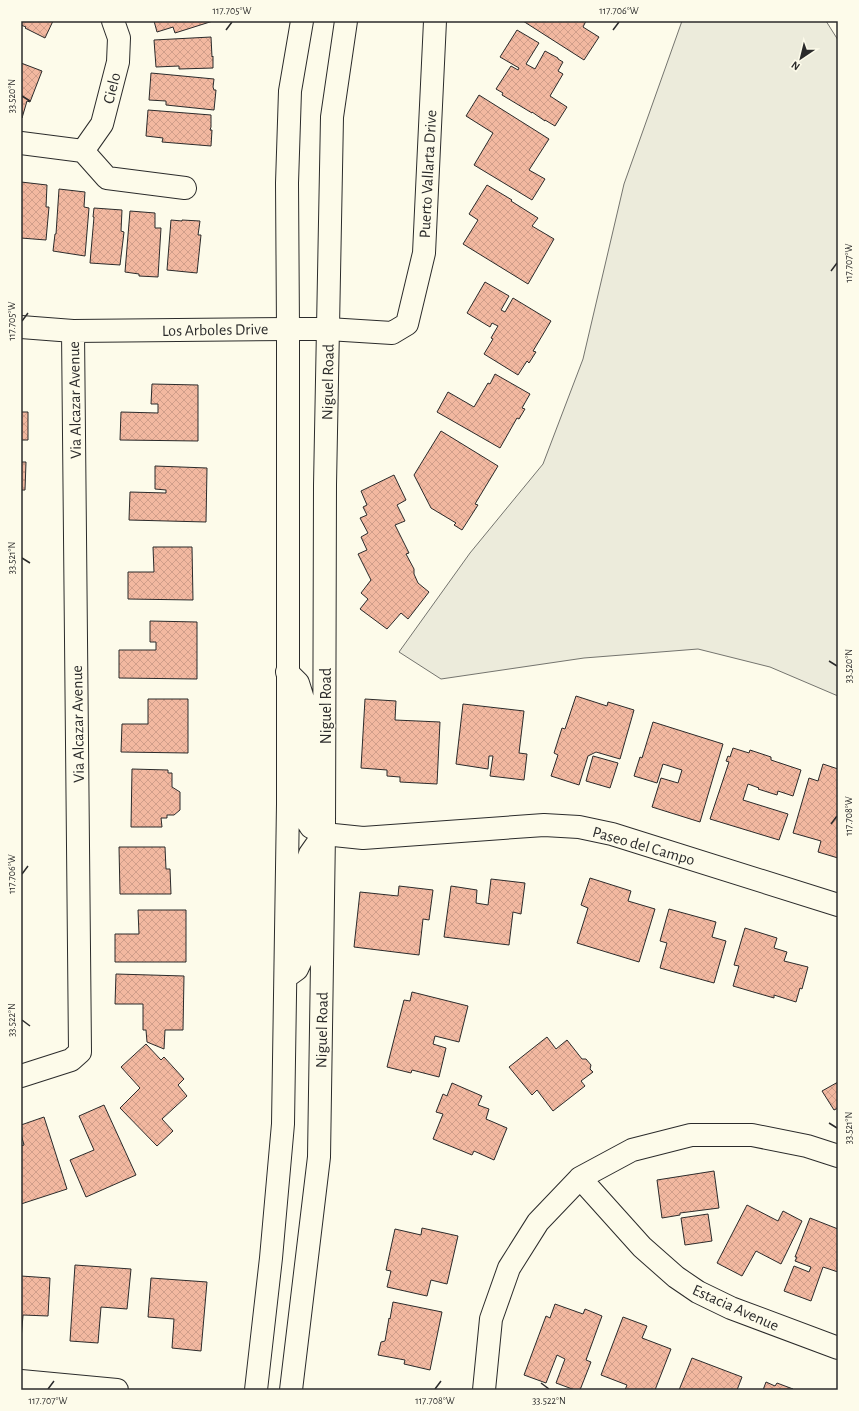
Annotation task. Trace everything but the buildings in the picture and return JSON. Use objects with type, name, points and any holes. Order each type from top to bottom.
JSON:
[{"type":"street","name":"Cielo","points":[[83,151],[102,124],[118,62],[118,38],[113,21]]},
{"type":"street","points":[[256,1390],[283,1124],[288,804],[288,329],[286,183],[290,91],[302,21]]},
{"type":"street","name":"Niguel Road","points":[[291,1390],[319,1158],[324,834],[325,493],[332,117],[346,21]]},
{"type":"street","name":"Puerto Vallarta Drive","points":[[407,324],[424,253],[435,21]]},
{"type":"street","points":[[21,143],[83,151],[107,178],[186,188]]},
{"type":"street","name":"Los Arboles Drive","points":[[21,327],[73,331],[328,329],[392,333],[407,324]]},
{"type":"street","name":"Via Alcazar Avenue","points":[[21,1076],[72,1060],[80,1052],[73,331]]},
{"type":"street","points":[[286,978],[297,970],[302,958],[305,869],[310,854],[324,834],[311,827],[304,816],[303,699],[298,683],[287,672]]},
{"type":"street","name":"Paseo del Campo","points":[[324,834],[363,838],[544,825],[579,828],[612,834],[838,905]]},
{"type":"street","points":[[484,1390],[490,1319],[509,1268],[538,1222],[580,1178],[632,1150],[691,1135],[752,1135],[807,1146],[838,1156]]},
{"type":"street","name":"Estacia Avenue","points":[[580,1178],[642,1246],[676,1277],[698,1292],[731,1308],[838,1348]]},
{"type":"street","points":[[21,1381],[117,1390]]},
{"type":"shaded area","points":[[682,21],[826,21],[838,40],[838,696],[770,667],[698,649],[584,658],[441,679],[399,652],[470,553],[543,464],[583,359],[624,184]]}]
